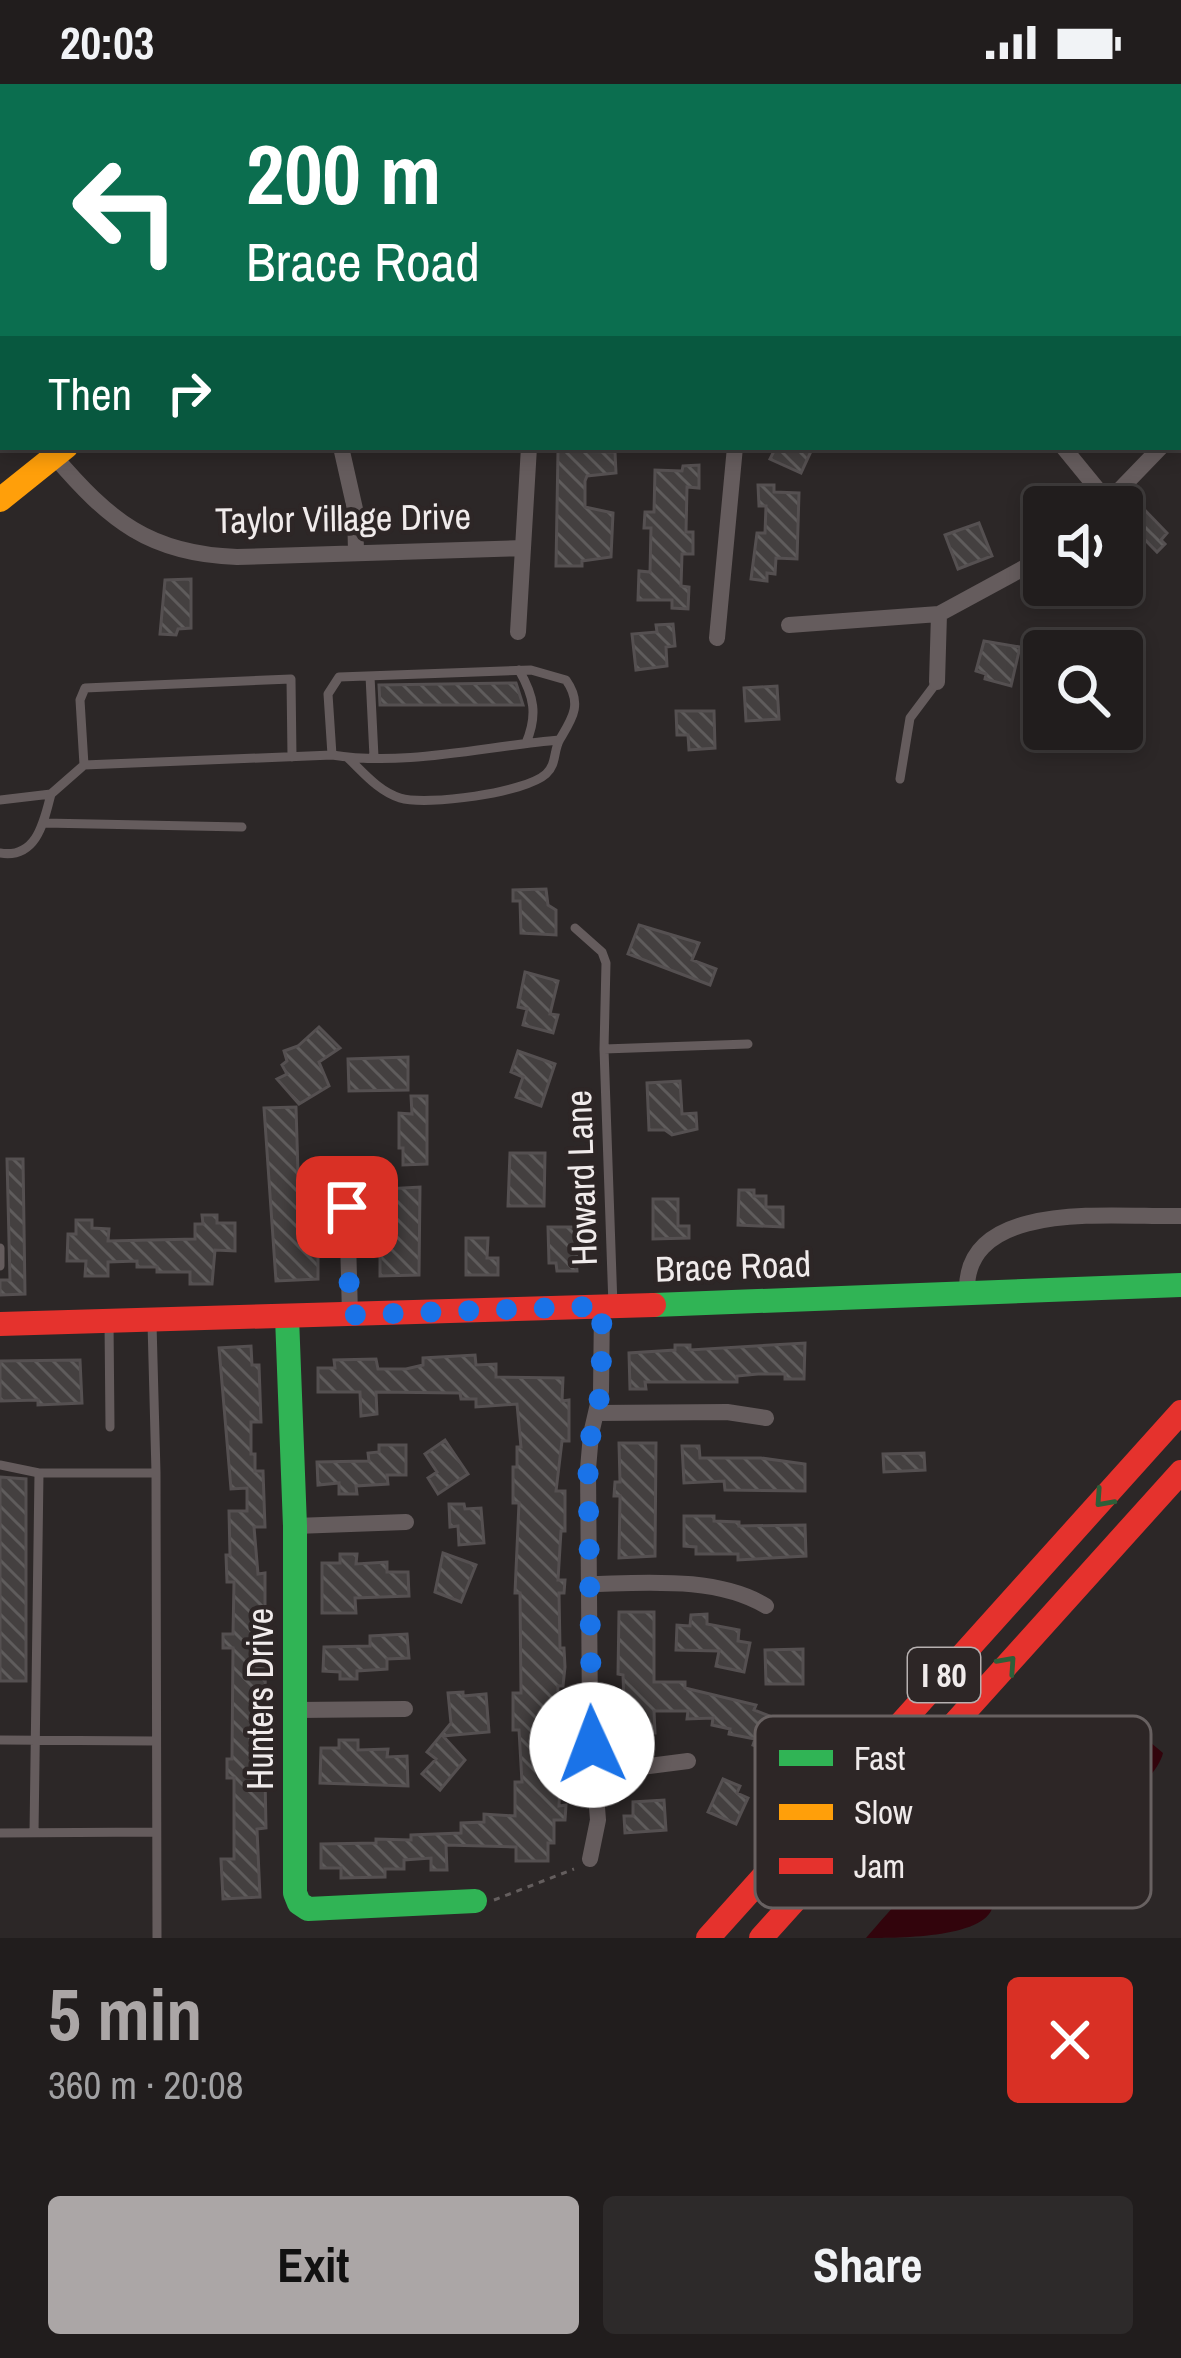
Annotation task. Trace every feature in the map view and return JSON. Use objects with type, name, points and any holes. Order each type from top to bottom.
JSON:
[{"type":"main road","points":[[0,500],[60,452]]},
{"type":"main road","name":"Brace Road","points":[[0,1324],[1181,1285]]},
{"type":"main road","name":"Hunters Drive","points":[[287,1317],[295,1526],[295,1893],[308,1909],[326,1910],[475,1901]]},
{"type":"main road","name":"I 80","points":[[908,1716],[1181,1412]]},
{"type":"main road","name":"I 80","points":[[961,1716],[1181,1472]]},
{"type":"main road","name":"I 80","points":[[708,1938],[755,1886]]},
{"type":"main road","name":"I 80","points":[[761,1938],[788,1908]]},
{"type":"street","points":[[342,450],[355,509],[356,552]]},
{"type":"street","points":[[518,632],[529,450]]},
{"type":"street","points":[[717,638],[735,450]]},
{"type":"street","points":[[1065,450],[1092,486]]},
{"type":"street","points":[[1124,486],[1158,450]]},
{"type":"street","name":"Taylor Village Drive","points":[[60,452],[110,516],[169,546],[225,556],[523,548]]},
{"type":"street","points":[[789,625],[939,614],[1023,568]]},
{"type":"street","points":[[937,682],[939,614]]},
{"type":"street","points":[[346,1164],[350,1315]]},
{"type":"street","points":[[967,1293],[966,1276],[977,1248],[1014,1226],[1039,1220],[1181,1216]]},
{"type":"street","points":[[590,1859],[598,1820],[590,1719],[589,1450],[607,1306]]},
{"type":"street","points":[[596,1413],[727,1412],[766,1418]]},
{"type":"street","points":[[295,1526],[406,1522]]},
{"type":"street","points":[[589,1584],[711,1587],[766,1606]]},
{"type":"street","points":[[296,1710],[405,1709]]},
{"type":"street","points":[[595,1773],[688,1761]]},
{"type":"lane","points":[[520,670],[535,706],[526,743]]},
{"type":"lane","points":[[332,755],[328,694],[339,677],[520,670],[555,674],[571,687],[571,728],[560,740],[552,770],[531,785],[458,797],[402,799],[377,785],[347,757]]},
{"type":"lane","points":[[370,676],[374,757]]},
{"type":"lane","points":[[84,765],[80,700],[86,688],[291,679],[292,757]]},
{"type":"lane","points":[[900,778],[910,718],[937,682]]},
{"type":"lane","points":[[0,800],[51,794],[84,765],[374,757],[560,740]]},
{"type":"lane","points":[[0,853],[11,855],[33,844],[51,794]]},
{"type":"lane","points":[[44,824],[242,827]]},
{"type":"lane","points":[[575,928],[602,952],[606,963],[604,1049]]},
{"type":"lane","name":"Howard Lane","points":[[607,1306],[604,1049],[748,1044]]},
{"type":"lane","points":[[0,1248],[0,1266]]},
{"type":"lane","points":[[152,1321],[157,1938]]},
{"type":"lane","points":[[110,1322],[110,1427]]},
{"type":"lane","points":[[0,1465],[39,1473],[156,1473]]},
{"type":"lane","points":[[34,1833],[39,1473]]},
{"type":"lane","points":[[0,1740],[155,1741]]},
{"type":"lane","points":[[0,1833],[155,1832]]},
{"type":"path","points":[[475,1901],[502,1900],[590,1859]]},
{"type":"shaded area","points":[[1151,1743],[1163,1753],[1151,1774]]},
{"type":"shaded area","points":[[892,1908],[991,1908],[977,1923],[942,1934],[866,1938]]},
{"type":"building","points":[[774,450],[812,450],[801,473],[770,459]]},
{"type":"building","points":[[558,451],[615,452],[616,473],[587,476],[585,481],[585,507],[613,513],[611,557],[582,561],[582,566],[556,566]]},
{"type":"building","points":[[699,465],[699,488],[687,487],[686,532],[693,532],[693,554],[682,554],[681,586],[689,587],[688,609],[672,608],[672,600],[638,600],[639,571],[650,572],[651,528],[644,528],[645,512],[654,512],[655,470],[682,471],[683,466]]},
{"type":"building","points":[[758,485],[774,485],[774,492],[799,493],[797,559],[776,558],[775,574],[767,573],[767,581],[751,579],[757,533],[765,533],[766,506],[759,506]]},
{"type":"building","points":[[1143,508],[1167,533],[1157,552],[1143,538]]},
{"type":"building","points":[[979,523],[992,556],[958,569],[945,535]]},
{"type":"building","points":[[191,579],[191,628],[178,629],[176,635],[160,634],[165,580]]},
{"type":"building","points":[[673,624],[675,646],[666,647],[667,666],[636,670],[632,634],[657,632],[656,625]]},
{"type":"building","points":[[984,641],[1020,647],[1011,686],[985,679],[986,674],[976,671]]},
{"type":"building","points":[[516,683],[523,705],[380,705],[379,685]]},
{"type":"building","points":[[777,686],[779,719],[746,721],[744,688]]},
{"type":"building","points":[[676,711],[714,711],[715,748],[689,750],[688,735],[677,735]]},
{"type":"building","points":[[546,889],[548,905],[556,910],[556,935],[521,933],[520,901],[513,901],[513,890]]},
{"type":"building","points":[[639,925],[699,943],[692,960],[716,969],[710,985],[628,954]]},
{"type":"building","points":[[525,972],[558,981],[550,1014],[558,1015],[553,1033],[523,1025],[527,1009],[518,1007]]},
{"type":"building","points":[[319,1027],[340,1048],[319,1062],[329,1086],[299,1104],[277,1079],[287,1074],[282,1065],[287,1061],[284,1051],[298,1046]]},
{"type":"building","points":[[518,1051],[555,1064],[541,1106],[516,1097],[523,1077],[511,1072]]},
{"type":"building","points":[[408,1057],[408,1090],[349,1091],[348,1059]]},
{"type":"building","points":[[680,1081],[682,1114],[696,1113],[697,1129],[672,1135],[649,1130],[647,1083]]},
{"type":"building","points":[[411,1096],[427,1096],[427,1164],[403,1165],[403,1148],[399,1148],[399,1113],[412,1114]]},
{"type":"building","points":[[296,1107],[298,1173],[302,1173],[302,1198],[311,1198],[311,1254],[318,1254],[318,1279],[276,1281],[264,1108]]},
{"type":"building","points":[[510,1153],[545,1153],[544,1206],[508,1206]]},
{"type":"building","points":[[7,1159],[23,1159],[25,1294],[0,1295],[0,1280],[10,1280]]},
{"type":"building","points":[[420,1187],[419,1275],[380,1276],[380,1203],[387,1203],[386,1189]]},
{"type":"building","points":[[739,1190],[766,1196],[766,1207],[783,1207],[783,1227],[738,1225]]},
{"type":"building","points":[[653,1199],[678,1199],[678,1226],[689,1226],[689,1238],[653,1239]]},
{"type":"building","points":[[202,1215],[217,1215],[217,1223],[235,1223],[235,1251],[215,1250],[212,1284],[190,1284],[190,1272],[157,1272],[157,1267],[137,1267],[137,1261],[108,1262],[108,1276],[85,1276],[86,1261],[67,1261],[68,1234],[76,1234],[76,1220],[92,1220],[92,1228],[109,1229],[108,1241],[195,1239],[195,1224],[203,1224]]},
{"type":"building","points":[[548,1227],[576,1227],[582,1257],[576,1257],[577,1271],[557,1271],[556,1263],[549,1263]]},
{"type":"building","points":[[466,1238],[488,1238],[487,1258],[498,1258],[498,1275],[466,1275]]},
{"type":"building","points":[[805,1343],[804,1379],[758,1374],[737,1376],[737,1382],[645,1382],[646,1389],[630,1389],[629,1353],[675,1350],[675,1345],[690,1345],[690,1350]]},
{"type":"building","points":[[251,1346],[252,1365],[259,1365],[261,1422],[251,1422],[251,1454],[255,1454],[255,1471],[263,1471],[265,1527],[254,1527],[258,1574],[265,1573],[265,1629],[258,1630],[256,1668],[265,1669],[266,1731],[255,1731],[257,1776],[265,1777],[266,1828],[257,1829],[260,1897],[223,1899],[221,1859],[234,1859],[234,1778],[227,1778],[227,1759],[232,1759],[233,1648],[223,1648],[223,1634],[233,1634],[234,1582],[227,1582],[226,1555],[230,1555],[229,1511],[247,1511],[247,1488],[231,1489],[219,1348]]},
{"type":"building","points":[[475,1355],[476,1365],[496,1364],[496,1377],[563,1378],[562,1401],[569,1400],[569,1441],[562,1441],[556,1491],[565,1491],[558,1580],[565,1580],[564,1593],[559,1593],[565,1667],[563,1686],[558,1686],[557,1737],[567,1737],[567,1756],[561,1756],[559,1806],[566,1805],[565,1820],[554,1820],[548,1861],[516,1861],[516,1847],[446,1845],[447,1870],[431,1870],[431,1858],[404,1860],[404,1869],[385,1869],[385,1877],[341,1878],[341,1868],[321,1868],[321,1844],[461,1833],[461,1823],[484,1822],[484,1814],[515,1816],[515,1782],[522,1782],[519,1730],[513,1730],[513,1693],[521,1693],[520,1593],[515,1593],[519,1503],[513,1503],[513,1467],[517,1467],[517,1447],[521,1447],[517,1404],[476,1407],[476,1399],[461,1399],[460,1393],[376,1392],[377,1414],[361,1416],[360,1392],[318,1392],[318,1368],[335,1368],[334,1360],[376,1359],[378,1369],[406,1369],[423,1365],[423,1358]]},
{"type":"building","points":[[80,1360],[82,1403],[0,1401],[0,1361]]},
{"type":"building","points":[[445,1440],[468,1474],[438,1494],[428,1478],[437,1472],[425,1454]]},
{"type":"building","points":[[619,1443],[656,1443],[655,1556],[619,1558],[620,1496],[614,1496],[615,1482],[620,1482]]},
{"type":"building","points":[[379,1445],[406,1445],[406,1475],[387,1475],[388,1484],[356,1486],[357,1494],[339,1494],[339,1483],[318,1485],[317,1462],[369,1461],[368,1453],[379,1452]]},
{"type":"building","points":[[682,1446],[699,1446],[700,1458],[805,1464],[805,1491],[725,1490],[724,1481],[684,1483]]},
{"type":"building","points":[[924,1453],[925,1470],[884,1472],[883,1454]]},
{"type":"building","points":[[0,1477],[26,1479],[26,1681],[0,1681]]},
{"type":"building","points":[[449,1504],[481,1508],[484,1543],[459,1545],[458,1526],[450,1527]]},
{"type":"building","points":[[684,1516],[714,1516],[714,1521],[739,1522],[739,1526],[805,1525],[806,1556],[738,1560],[738,1554],[696,1554],[696,1547],[684,1546]]},
{"type":"building","points":[[443,1553],[476,1565],[461,1602],[435,1592]]},
{"type":"building","points":[[340,1554],[357,1554],[356,1564],[387,1562],[387,1572],[408,1572],[409,1596],[355,1598],[356,1613],[322,1613],[322,1563],[340,1563]]},
{"type":"building","points":[[619,1612],[654,1612],[654,1682],[685,1682],[685,1688],[756,1705],[754,1710],[770,1716],[755,1716],[755,1739],[729,1734],[730,1729],[712,1725],[713,1718],[687,1719],[688,1711],[654,1711],[655,1733],[619,1733],[624,1702],[623,1675],[618,1674]]},
{"type":"building","points":[[707,1614],[707,1624],[739,1630],[738,1641],[750,1643],[744,1672],[716,1666],[719,1651],[676,1650],[677,1625],[690,1626],[691,1615]]},
{"type":"building","points":[[407,1634],[409,1658],[387,1659],[387,1669],[357,1671],[357,1679],[340,1679],[340,1672],[323,1671],[324,1647],[370,1646],[370,1636]]},
{"type":"building","points":[[803,1649],[803,1684],[766,1684],[765,1650]]},
{"type":"building","points":[[463,1692],[463,1696],[486,1694],[489,1732],[443,1736],[465,1760],[440,1790],[422,1774],[436,1759],[427,1752],[451,1723],[448,1693]]},
{"type":"building","points":[[339,1740],[358,1740],[358,1750],[388,1749],[387,1757],[407,1756],[408,1786],[320,1783],[321,1748],[339,1748]]},
{"type":"building","points":[[723,1779],[740,1786],[737,1793],[748,1798],[736,1824],[708,1812]]},
{"type":"building","points":[[664,1800],[666,1830],[625,1833],[624,1816],[633,1816],[633,1802]]},
{"type":"traffic: fast","points":[[654,1305],[1181,1285]]},
{"type":"traffic: fast","points":[[287,1317],[295,1526],[295,1893],[308,1909],[475,1901]]},
{"type":"traffic: slow","points":[[0,500],[62,450]]},
{"type":"traffic: jam","points":[[0,1324],[654,1305]]},
{"type":"traffic: jam","points":[[908,1716],[1181,1412]]},
{"type":"traffic: jam","points":[[961,1716],[1181,1472]]},
{"type":"traffic: jam","points":[[708,1938],[755,1886]]},
{"type":"traffic: jam","points":[[761,1938],[788,1908]]},
{"type":"route","points":[[347,1207],[350,1315],[602,1306],[601,1391],[588,1469],[592,1745]]}]
